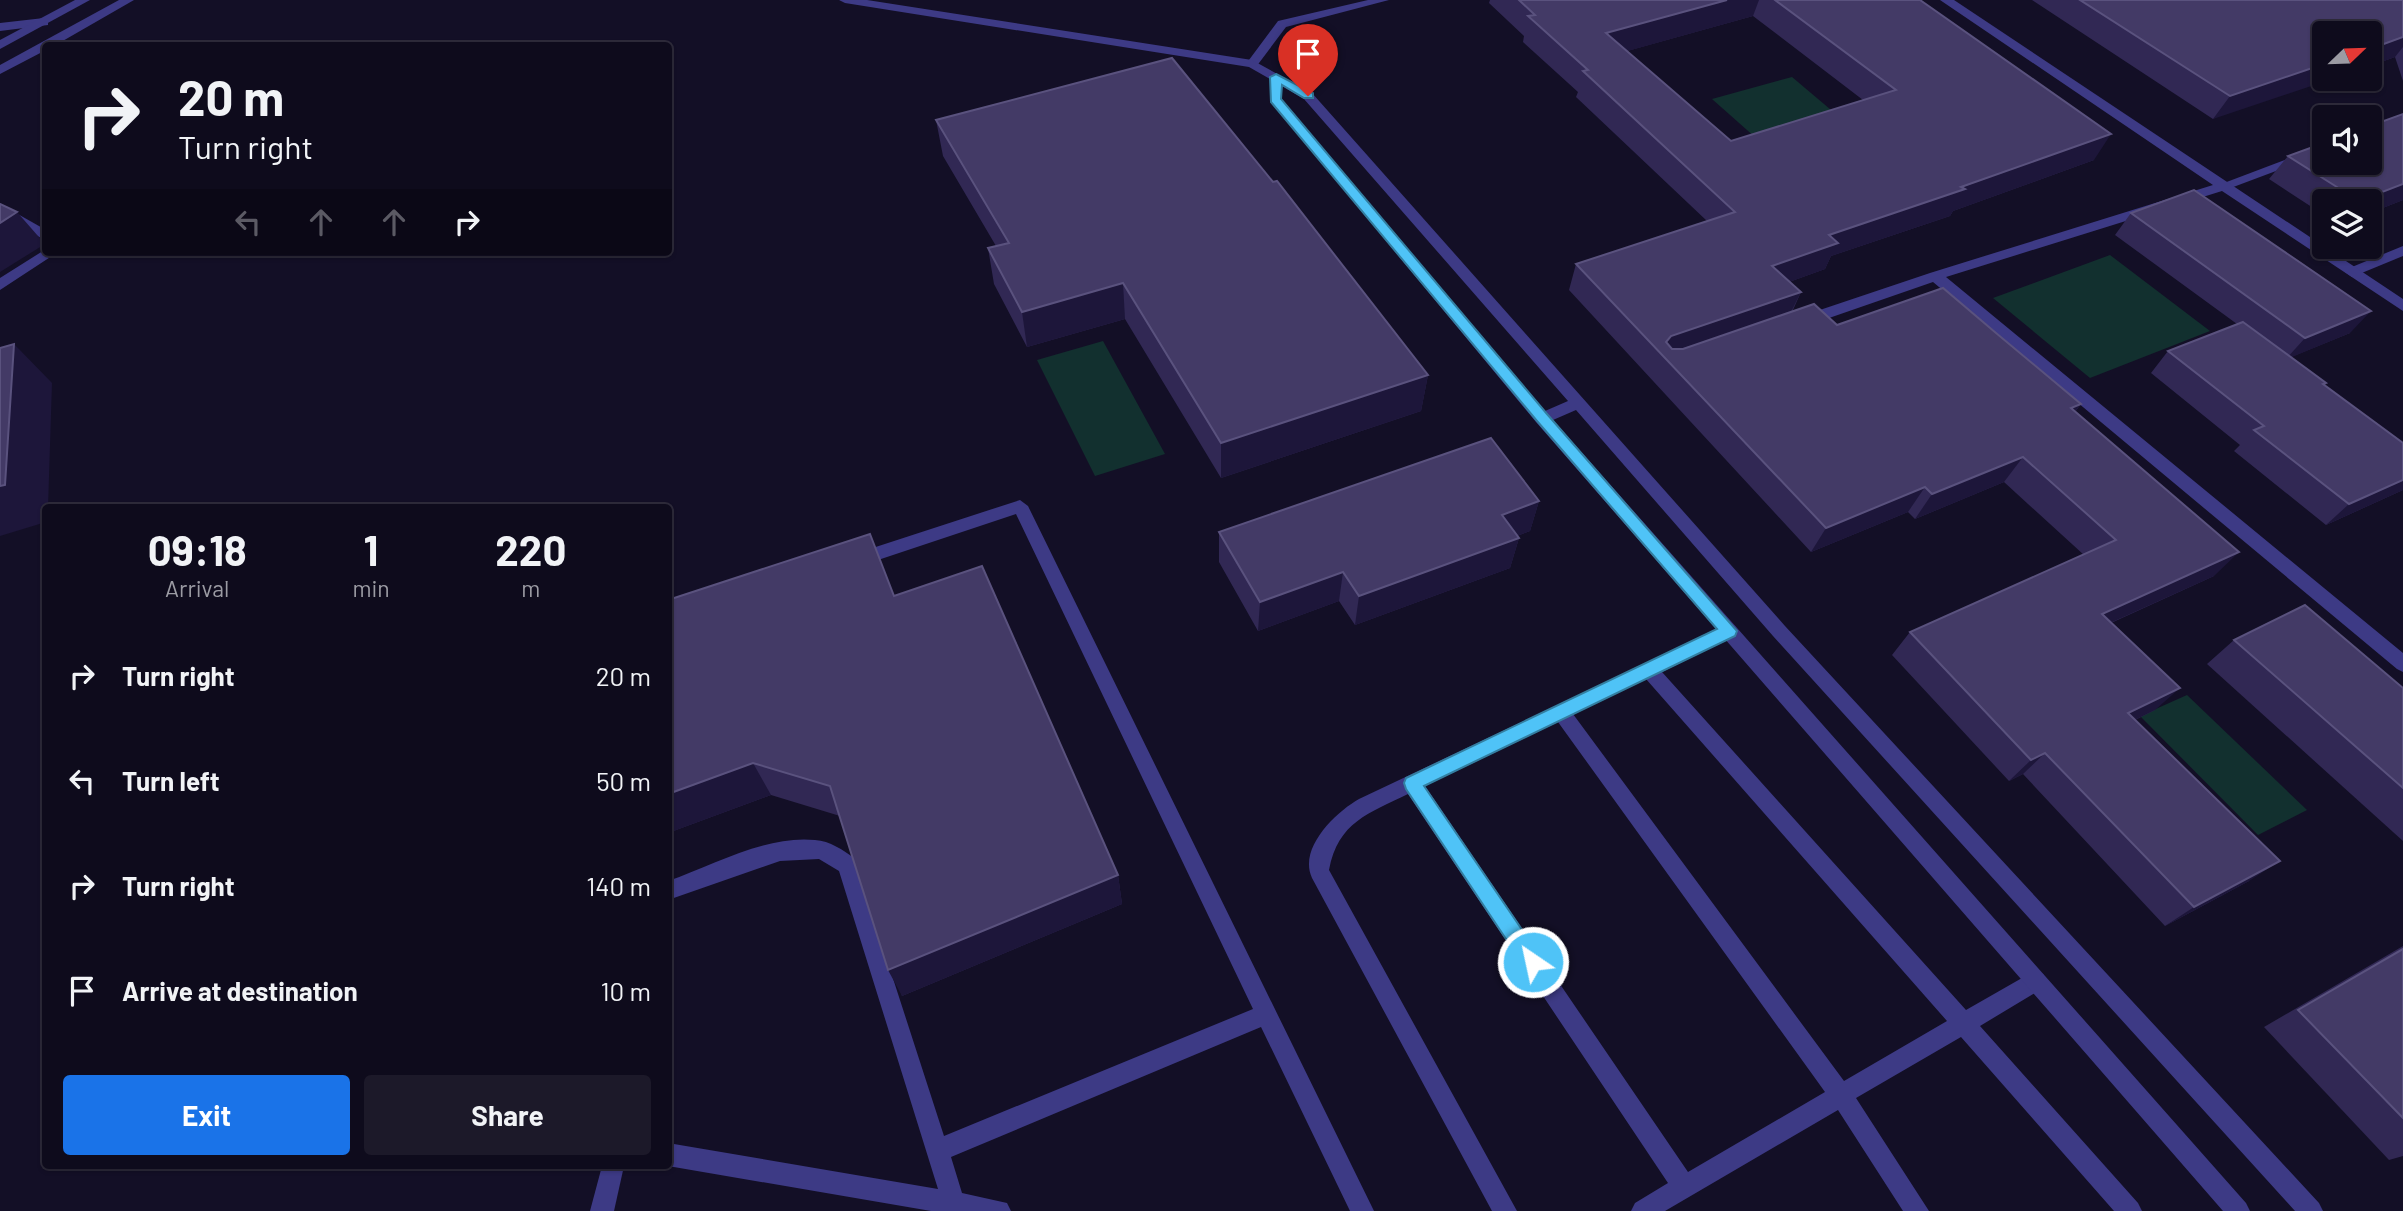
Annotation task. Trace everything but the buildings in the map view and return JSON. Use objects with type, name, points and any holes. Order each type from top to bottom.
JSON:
[{"type":"street","points":[[0,45],[84,0]]},
{"type":"street","points":[[51,42],[128,0]]},
{"type":"street","points":[[845,0],[1252,64],[1308,96],[1779,631],[2311,1211]]},
{"type":"street","points":[[1252,64],[1283,24],[1383,0]]},
{"type":"street","points":[[1946,0],[2403,306]]},
{"type":"street","points":[[0,27],[44,22]]},
{"type":"street","points":[[0,70],[42,47]]},
{"type":"street","points":[[1276,77],[1275,99],[1542,418],[2238,1211]]},
{"type":"street","points":[[1782,328],[1935,276],[2223,186],[2312,153]]},
{"type":"street","points":[[0,208],[42,234]]},
{"type":"street","points":[[2352,272],[2403,251]]},
{"type":"street","points":[[0,285],[45,256]]},
{"type":"street","points":[[1935,276],[2403,664]]},
{"type":"street","points":[[1542,418],[1580,404]]},
{"type":"street","points":[[838,567],[1020,506],[1362,1211]]},
{"type":"street","points":[[1505,1211],[1319,871],[1324,843],[1346,817],[1729,631]]},
{"type":"street","points":[[1648,670],[2130,1211]]},
{"type":"street","points":[[1561,712],[1841,1095],[1917,1211]]},
{"type":"street","points":[[1412,783],[1684,1186]]},
{"type":"street","points":[[672,890],[779,852],[813,849],[831,853],[847,866],[954,1203]]},
{"type":"street","points":[[1643,1211],[2036,981]]},
{"type":"street","points":[[939,1150],[1266,1014]]},
{"type":"street","points":[[672,1155],[999,1211]]},
{"type":"street","points":[[602,1211],[612,1169]]},
{"type":"green space","points":[[1792,77],[1837,115],[1756,138],[1712,99]]},
{"type":"green space","points":[[2110,255],[2210,331],[2090,378],[1993,298]]},
{"type":"green space","points":[[1103,341],[1165,454],[1095,476],[1037,360]]},
{"type":"green space","points":[[2187,695],[2307,810],[2258,835],[2140,716]]},
{"type":"route","points":[[1308,96],[1276,77],[1275,99],[1542,418],[1729,631],[1412,783],[1533,962]]}]
